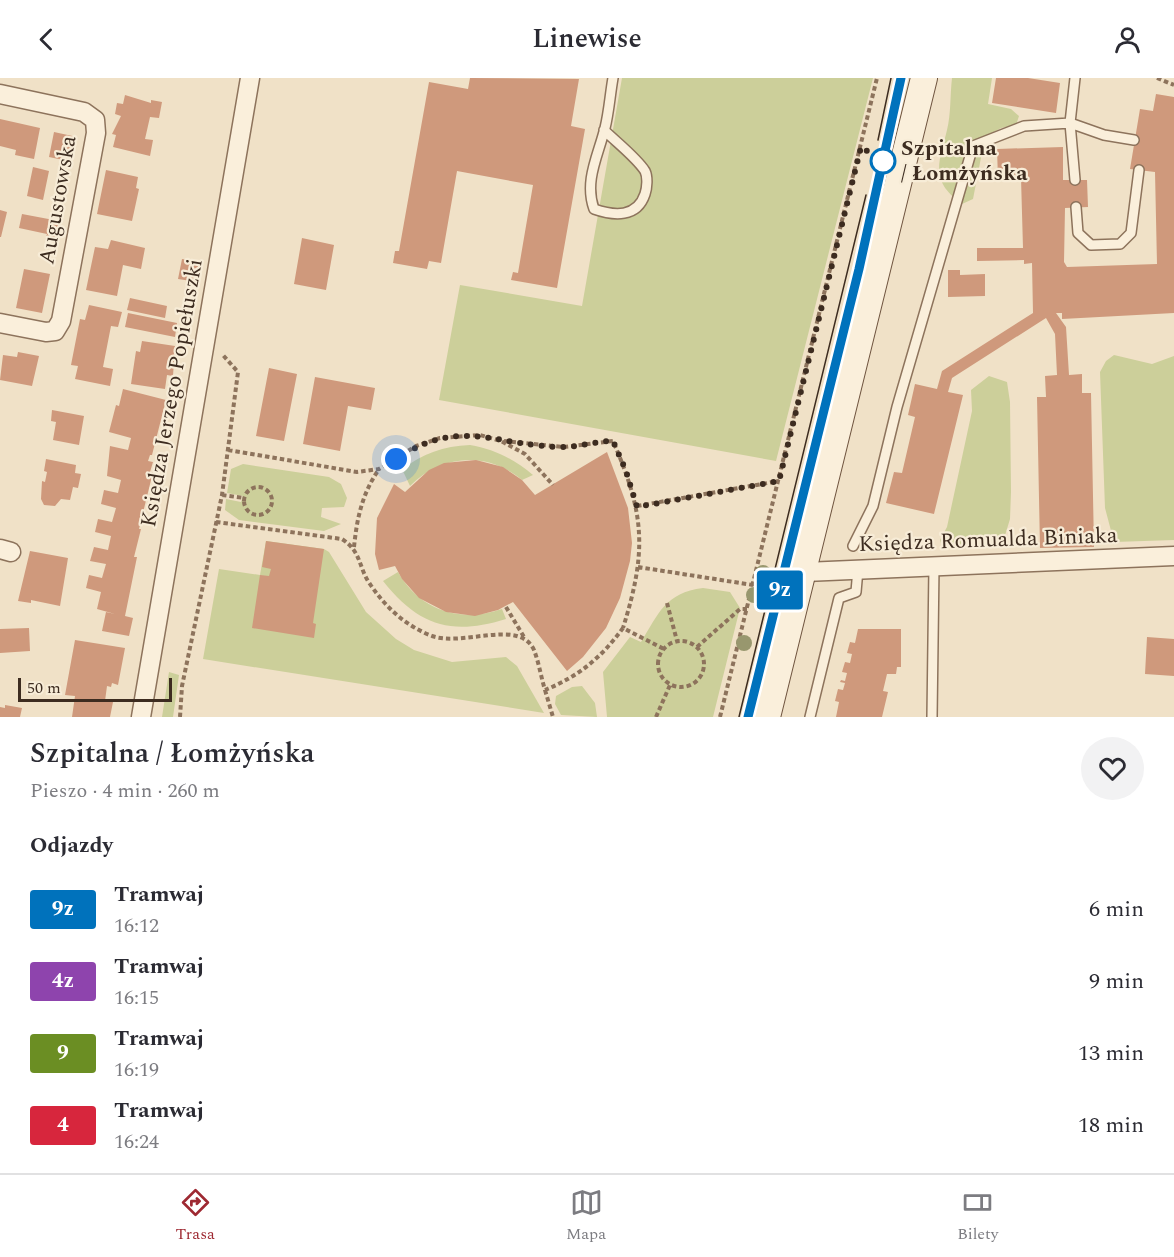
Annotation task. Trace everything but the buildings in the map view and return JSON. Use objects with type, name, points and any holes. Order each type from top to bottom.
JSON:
[{"type":"street","name":"Księdza Jerzego Popiełuszki","points":[[141,717],[250,78]]},
{"type":"street","points":[[767,717],[805,572],[924,78]]},
{"type":"street","name":"Augustowska","points":[[0,94],[84,112],[95,120],[96,133],[60,321],[55,331],[46,332],[0,323]]},
{"type":"street","name":"Księdza Romualda Biniaka","points":[[805,572],[1174,556]]},
{"type":"lane","points":[[604,130],[645,172],[647,189],[642,203],[629,214],[610,214],[594,209],[589,196],[594,157],[604,130],[613,78]]},
{"type":"lane","points":[[1075,180],[1070,123],[1076,78]]},
{"type":"lane","points":[[853,546],[873,507],[897,407],[973,146],[1024,126],[1070,123],[1104,135],[1134,140]]},
{"type":"lane","points":[[1076,207],[1078,232],[1090,245],[1120,244],[1131,233],[1138,170]]},
{"type":"lane","points":[[932,717],[934,566]]},
{"type":"lane","points":[[810,717],[839,598],[856,592],[858,569]]},
{"type":"path","points":[[720,717],[877,78]]},
{"type":"path","points":[[1157,78],[1174,84]]},
{"type":"path","points":[[180,717],[182,686],[222,495],[238,372],[222,353]]},
{"type":"path","points":[[525,638],[508,633],[466,640],[434,637],[401,621],[369,583],[354,547],[357,520],[366,488],[379,469],[416,446],[440,438],[480,435],[501,441],[564,447],[613,441],[626,471],[637,507],[640,553],[636,586],[623,628],[609,647],[586,668],[545,690]]},
{"type":"path","points":[[501,441],[525,454],[553,485]]},
{"type":"path","points":[[228,450],[357,472],[379,469]]},
{"type":"path","points":[[637,507],[779,481]]},
{"type":"path","points":[[259,487],[270,494],[271,507],[261,514],[254,514],[245,505],[244,498],[247,492],[259,487]]},
{"type":"path","points":[[222,495],[244,498]]},
{"type":"path","points":[[216,522],[342,539],[354,547]]},
{"type":"path","points":[[638,567],[753,585]]},
{"type":"path","points":[[667,603],[677,641]]},
{"type":"path","points":[[506,607],[533,650],[553,717]]},
{"type":"path","points":[[697,647],[740,609],[747,609]]},
{"type":"path","points":[[623,628],[664,649]]},
{"type":"path","points":[[677,641],[688,642],[697,647],[704,658],[704,666],[698,680],[685,687],[670,685],[664,680],[658,666],[664,649],[677,641]]},
{"type":"path","points":[[656,717],[670,685]]},
{"type":"green space","points":[[622,78],[873,78],[776,461],[439,400],[460,285],[582,306]]},
{"type":"green space","points":[[952,78],[992,78],[988,104],[1011,109],[1019,116],[1016,125],[1001,128],[985,137],[973,199],[962,204],[945,187],[939,170],[949,118]]},
{"type":"green space","points":[[1114,355],[1152,364],[1174,356],[1174,540],[1114,542],[1105,508],[1100,372],[1106,361]]},
{"type":"green space","points":[[989,376],[1007,382],[1010,402],[1010,519],[1003,542],[943,549],[940,540],[947,527],[972,411],[971,390]]},
{"type":"green space","points":[[470,445],[503,456],[519,464],[533,475],[522,480],[495,464],[465,460],[436,467],[422,475],[410,486],[402,469],[434,452]]},
{"type":"green space","points":[[243,464],[329,477],[341,484],[347,498],[344,507],[322,508],[321,517],[341,524],[324,531],[239,520],[225,510],[226,499],[241,502],[243,496],[227,493],[231,469]]},
{"type":"green space","points":[[266,541],[324,549],[329,552],[366,612],[396,639],[414,650],[452,662],[506,657],[517,666],[544,713],[203,659],[219,569],[260,575]]},
{"type":"green space","points":[[398,572],[407,585],[430,605],[457,614],[472,615],[502,609],[506,619],[469,627],[437,623],[423,617],[396,596],[383,581]]},
{"type":"green space","points":[[703,588],[730,592],[740,608],[713,717],[607,717],[603,672],[630,637],[641,642],[664,606],[671,600],[680,594]]},
{"type":"green space","points":[[169,672],[179,675],[173,717],[162,717]]},
{"type":"green space","points":[[582,686],[595,703],[597,717],[561,715],[555,704],[556,696],[572,687]]},
{"type":"tram line","points":[[878,140],[891,78]]},
{"type":"tram line","points":[[748,717],[859,269],[901,78]]},
{"type":"tram line","name":"9z","points":[[748,717],[859,269],[901,78]]},
{"type":"tram line","points":[[739,717],[866,195]]},
{"type":"place","name":"Szpitalna / Łomżyńska","points":[[883,161]]},
{"type":"route","points":[[396,459],[416,446],[457,435],[480,435],[501,441],[564,447],[613,441],[626,471],[637,507],[779,481],[861,147],[883,161]]}]
